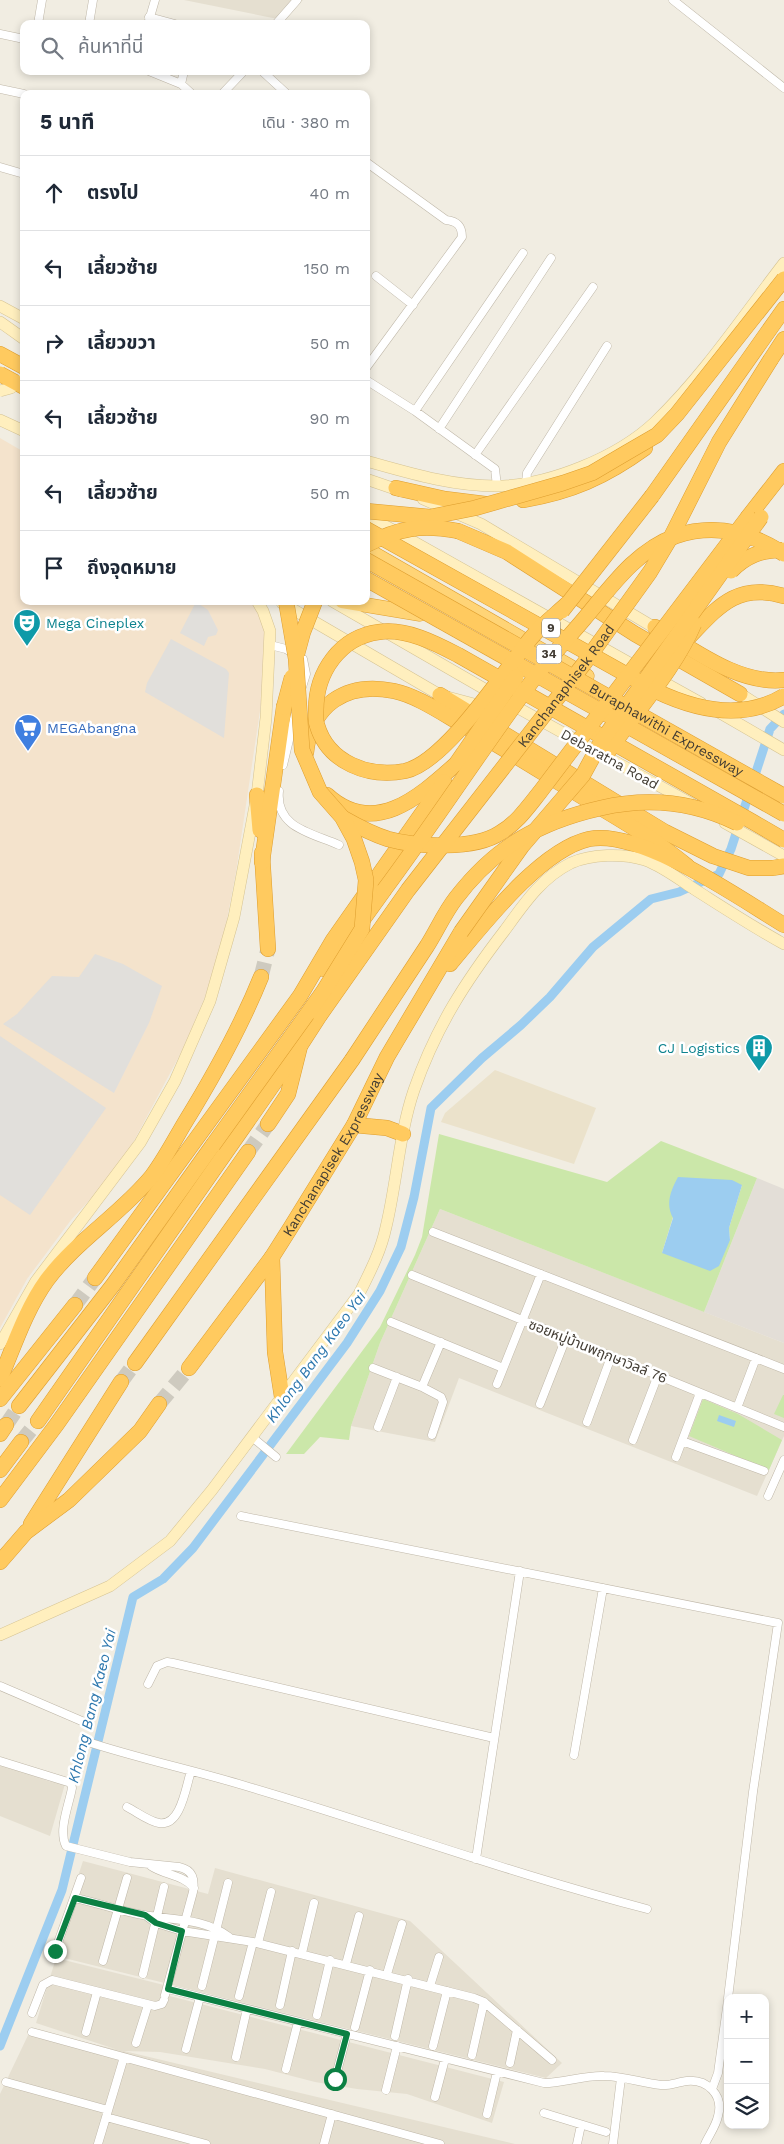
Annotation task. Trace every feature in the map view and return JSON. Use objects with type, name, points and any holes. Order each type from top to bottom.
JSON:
[{"type":"highway","points":[[370,511],[430,517],[475,508],[592,473],[657,435],[784,279]]},
{"type":"highway","points":[[396,488],[481,504],[552,495],[583,486],[630,459],[658,439],[784,285]]},
{"type":"highway","name":"9","points":[[378,886],[456,764],[567,604],[652,496],[784,309]]},
{"type":"highway","name":"Kanchanaphisek Road","points":[[300,1046],[408,890],[583,665],[650,572],[671,537],[719,442],[784,339]]},
{"type":"highway","points":[[0,347],[20,358]]},
{"type":"highway","points":[[0,354],[20,366]]},
{"type":"highway","points":[[0,374],[20,385]]},
{"type":"highway","points":[[0,379],[20,390]]},
{"type":"highway","points":[[583,775],[601,742],[755,517],[784,471]]},
{"type":"highway","points":[[342,817],[357,826],[389,839],[415,844],[466,843],[499,834],[519,818],[755,517],[784,484]]},
{"type":"highway","points":[[370,543],[407,528],[433,526],[458,531],[507,552],[635,634],[740,694]]},
{"type":"highway","points":[[95,1278],[300,996],[343,947],[378,886],[429,830],[536,676],[622,574],[646,553],[677,536],[721,530],[756,537],[784,554]]},
{"type":"highway","points":[[370,531],[656,691],[683,704],[713,710],[741,710],[784,696]]},
{"type":"highway","points":[[687,639],[701,606],[743,559],[766,550],[784,550]]},
{"type":"highway","name":"34","points":[[370,552],[731,760],[784,794]]},
{"type":"highway","name":"Buraphawithi Expressway","points":[[370,562],[784,794]]},
{"type":"highway","name":"Buraphawithi Expressway","points":[[370,581],[784,814]]},
{"type":"highway","name":"34","points":[[370,586],[784,821]]},
{"type":"highway","points":[[583,775],[608,752],[687,639],[713,612],[737,595],[752,592],[769,592],[784,596]]},
{"type":"highway","points":[[567,604],[533,636],[502,674],[496,682],[454,736],[431,757],[407,771],[380,773],[357,769],[339,758],[326,744],[316,724],[316,702],[319,681],[333,659],[346,646],[362,636],[380,632],[404,634],[430,641],[458,655],[493,674],[501,680],[784,840]]},
{"type":"highway","points":[[20,1406],[160,1219],[322,992],[362,929],[366,880],[354,839],[342,817],[320,792],[302,750],[296,659],[287,605]]},
{"type":"highway","points":[[262,862],[284,707],[303,632],[313,605]]},
{"type":"highway","points":[[366,605],[420,614]]},
{"type":"highway","points":[[656,627],[745,675],[780,680]]},
{"type":"highway","points":[[456,764],[423,792],[397,809],[372,815],[339,806],[322,790],[312,775],[306,754],[308,735],[315,719],[330,702],[349,691],[372,688],[395,691],[437,711],[650,838],[687,866],[784,924]]},
{"type":"highway","points":[[440,696],[665,832],[713,856],[749,868],[784,866]]},
{"type":"highway","name":"Kanchanapisek Expressway","points":[[189,1368],[272,1257],[354,1126],[387,1057],[461,932],[522,846],[583,775]]},
{"type":"highway","points":[[258,796],[268,949]]},
{"type":"highway","points":[[135,1363],[352,1060],[456,899],[499,853],[519,838],[552,821],[626,802],[655,801],[680,803],[728,819],[784,849]]},
{"type":"highway","points":[[424,996],[520,885],[546,862],[565,850],[591,839],[619,840],[687,866]]},
{"type":"highway","points":[[0,1378],[26,1318],[47,1280],[91,1233],[134,1197],[154,1173],[217,1071],[261,977]]},
{"type":"highway","points":[[268,1124],[288,1094],[300,1046]]},
{"type":"highway","points":[[38,1421],[300,1046]]},
{"type":"highway","points":[[354,1126],[387,1128],[403,1134]]},
{"type":"highway","points":[[0,1500],[57,1424],[248,1152]]},
{"type":"highway","points":[[272,1257],[276,1352],[282,1397]]},
{"type":"highway","points":[[0,1399],[75,1305]]},
{"type":"highway","points":[[0,1562],[26,1532],[122,1382]]},
{"type":"highway","points":[[26,1532],[69,1500],[140,1431],[159,1404]]},
{"type":"highway","points":[[0,1470],[21,1442]]},
{"type":"main road","points":[[370,462],[445,482],[497,486],[526,483],[558,476],[590,463],[622,445],[654,423],[691,383],[784,263]]},
{"type":"main road","points":[[0,306],[20,317]]},
{"type":"main road","points":[[0,322],[20,336]]},
{"type":"main road","points":[[0,391],[12,388],[20,382]]},
{"type":"main road","points":[[0,420],[20,430]]},
{"type":"main road","points":[[370,479],[396,488],[481,524],[656,627],[740,694],[784,722]]},
{"type":"main road","name":"34","points":[[370,517],[783,750]]},
{"type":"main road","points":[[0,1344],[36,1281],[140,1143],[174,1081],[210,1002],[234,918],[258,796],[266,718],[270,645],[270,631],[259,605]]},
{"type":"main road","points":[[286,605],[440,696],[544,724]]},
{"type":"main road","name":"Debaratna Road","points":[[339,605],[544,724],[784,856]]},
{"type":"main road","points":[[0,1636],[110,1586],[170,1541],[252,1437],[359,1294],[376,1258],[386,1228],[403,1134],[414,1091],[431,1045],[453,1003],[533,892],[552,874],[592,857],[616,856],[645,860],[672,874],[746,924],[784,944]]},
{"type":"street","points":[[39,20],[42,0]]},
{"type":"street","points":[[90,20],[93,0]]},
{"type":"street","points":[[148,20],[155,0]]},
{"type":"street","points":[[280,20],[297,0]]},
{"type":"street","points":[[673,0],[784,88]]},
{"type":"street","points":[[0,34],[20,38]]},
{"type":"street","points":[[159,75],[181,84],[188,90]]},
{"type":"street","points":[[181,84],[183,75]]},
{"type":"street","points":[[226,90],[240,75]]},
{"type":"street","points":[[266,75],[283,90]]},
{"type":"street","points":[[0,88],[20,93]]},
{"type":"street","points":[[370,165],[446,220],[453,221],[460,227],[462,232],[462,237],[370,363]]},
{"type":"street","points":[[0,167],[20,173]]},
{"type":"street","points":[[414,411],[522,253]]},
{"type":"street","points":[[439,429],[551,258]]},
{"type":"street","points":[[376,276],[414,305]]},
{"type":"street","points":[[475,455],[593,287]]},
{"type":"street","points":[[526,483],[527,473],[607,346]]},
{"type":"street","points":[[370,383],[414,411],[495,469],[497,486]]},
{"type":"street","points":[[270,645],[298,654],[306,666],[306,674],[285,751],[278,798],[280,812],[293,825],[339,845]]},
{"type":"street","points":[[433,1232],[784,1369]]},
{"type":"street","points":[[496,1384],[541,1274]]},
{"type":"street","name":"ซอยหมู่บ้านพฤกษาวิลล์ 76","points":[[412,1275],[784,1427]]},
{"type":"street","points":[[391,1322],[503,1368]]},
{"type":"street","points":[[540,1404],[566,1338]]},
{"type":"street","points":[[422,1387],[441,1342]]},
{"type":"street","points":[[587,1422],[611,1356]]},
{"type":"street","points":[[738,1408],[756,1358]]},
{"type":"street","points":[[373,1368],[422,1387],[441,1397],[443,1402],[432,1435]]},
{"type":"street","points":[[634,1440],[658,1375]]},
{"type":"street","points":[[378,1427],[397,1377]]},
{"type":"street","points":[[676,1457],[700,1393]]},
{"type":"street","points":[[252,1437],[276,1457]]},
{"type":"street","points":[[682,1440],[764,1471]]},
{"type":"street","points":[[768,1496],[784,1460]]},
{"type":"street","points":[[241,1516],[778,1623],[753,1792],[729,1994]]},
{"type":"street","points":[[476,1859],[520,1571]]},
{"type":"street","points":[[574,1755],[603,1588]]},
{"type":"street","points":[[148,1684],[157,1666],[167,1662],[494,1738]]},
{"type":"street","points":[[0,1686],[84,1722]]},
{"type":"street","points":[[87,1741],[110,1750],[249,1787],[560,1886],[647,1909]]},
{"type":"street","points":[[0,1761],[71,1783],[72,1788],[62,1839],[66,1846],[89,1853],[149,1865],[186,1868],[194,1879],[194,1888],[165,1994],[159,2006],[148,2005],[52,1980],[43,1985],[32,2013]]},
{"type":"street","points":[[127,1807],[157,1822],[166,1823],[173,1819],[178,1812],[191,1771]]},
{"type":"street","points":[[55,1951],[82,1878]]},
{"type":"street","points":[[104,1961],[127,1878]]},
{"type":"street","points":[[202,1986],[228,1883]]},
{"type":"street","points":[[144,1974],[164,1888]]},
{"type":"street","points":[[240,1996],[271,1892]]},
{"type":"street","points":[[75,1898],[145,1915],[182,1931],[256,1942],[408,1979],[484,2002],[552,2060]]},
{"type":"street","points":[[302,1953],[314,1903]]},
{"type":"street","points":[[346,1964],[359,1916]]},
{"type":"street","points":[[157,1919],[184,1920],[217,1928],[229,1937]]},
{"type":"street","points":[[387,1974],[402,1924]]},
{"type":"street","points":[[280,2005],[292,1951]]},
{"type":"street","points":[[430,1986],[438,1957]]},
{"type":"street","points":[[317,2015],[330,1960]]},
{"type":"street","points":[[355,2027],[370,1970]]},
{"type":"street","points":[[395,2036],[408,1979]]},
{"type":"street","points":[[433,2046],[447,1991]]},
{"type":"street","points":[[86,2032],[97,1992]]},
{"type":"street","points":[[165,1994],[200,1997],[544,2084],[600,2076],[663,2086],[686,2081],[699,2081],[707,2084],[716,2095],[719,2115],[706,2144]]},
{"type":"street","points":[[186,2049],[200,1997]]},
{"type":"street","points":[[472,2055],[484,2002]]},
{"type":"street","points":[[136,2043],[148,2005]]},
{"type":"street","points":[[236,2057],[247,2009]]},
{"type":"street","points":[[286,2069],[298,2022]]},
{"type":"street","points":[[712,2089],[718,2073],[724,2029]]},
{"type":"street","points":[[510,2063],[517,2030]]},
{"type":"street","points":[[32,2032],[440,2144]]},
{"type":"street","points":[[335,2079],[347,2034]]},
{"type":"street","points":[[386,2090],[397,2046]]},
{"type":"street","points":[[98,2144],[124,2057]]},
{"type":"street","points":[[435,2097],[445,2058]]},
{"type":"street","points":[[487,2114],[497,2072]]},
{"type":"street","points":[[613,2144],[621,2078]]},
{"type":"street","points":[[6,2082],[206,2144]]},
{"type":"street","points":[[544,2113],[606,2132]]},
{"type":"street","points":[[324,2144],[332,2114]]},
{"type":"street","points":[[577,2144],[581,2125]]},
{"type":"shaded area","points":[[184,0],[303,0],[283,20]]},
{"type":"shaded area","points":[[0,438],[20,450],[20,605],[255,605],[259,611],[264,628],[264,648],[261,704],[236,872],[224,935],[205,997],[183,1049],[120,1167],[71,1220],[27,1279],[0,1328]]},
{"type":"shaded area","points":[[194,605],[200,605],[208,610],[218,630],[216,635],[208,637],[204,646],[180,633]]},
{"type":"shaded area","points":[[171,639],[226,669],[229,673],[224,738],[145,692],[147,683]]},
{"type":"shaded area","points":[[95,954],[123,964],[162,986],[149,1023],[114,1093],[3,1024],[17,1014],[52,976],[79,977]]},
{"type":"shaded area","points":[[0,1036],[106,1108],[30,1215],[0,1195]]},
{"type":"shaded area","points":[[495,1070],[596,1108],[574,1164],[441,1122],[445,1113]]},
{"type":"shaded area","points":[[757,1178],[784,1189],[784,1343],[704,1312]]},
{"type":"shaded area","points":[[440,1209],[784,1343],[784,1436],[757,1496],[459,1378],[435,1442],[351,1426],[380,1343]]},
{"type":"shaded area","points":[[0,1763],[48,1781],[65,1784],[50,1836],[0,1816]]},
{"type":"shaded area","points":[[83,1861],[208,1894],[215,1868],[410,1921],[562,2063],[546,2078],[52,1955]]},
{"type":"shaded area","points":[[56,1958],[164,1985],[162,1994],[504,2082],[492,2123],[407,2094],[357,2089],[315,2082],[265,2069],[160,2052],[124,2051],[515,2144],[0,2144],[0,2094],[31,2029],[115,2049],[36,2023]]},
{"type":"green space","points":[[439,1134],[607,1182],[661,1141],[757,1178],[704,1312],[440,1209],[380,1343],[351,1426],[349,1440],[320,1437],[304,1454],[286,1454],[380,1327],[422,1237]],"holes":[[[742,1185],[729,1228],[730,1240],[662,1253],[673,1217]]]},
{"type":"green space","points":[[784,1395],[784,1418],[774,1414]]},
{"type":"green space","points":[[703,1399],[738,1414],[782,1440],[769,1470],[689,1436]]},
{"type":"water","points":[[678,1177],[732,1180],[742,1185],[729,1228],[730,1240],[719,1266],[710,1271],[662,1253],[673,1218],[669,1208],[670,1197]]},
{"type":"water","points":[[719,1415],[736,1421],[734,1427],[717,1421]]},
{"type":"waterway","name":"Khlong Bang Kaeo Yai","points":[[0,2046],[62,1890],[133,1597],[163,1579],[193,1548],[347,1343],[380,1291],[401,1247],[414,1197],[431,1108],[482,1058],[550,997],[593,947],[651,899],[679,892],[719,874],[731,849],[770,729],[784,714]]},
{"type":"tunnel","points":[[261,977],[268,949]]},
{"type":"tunnel","points":[[248,1152],[268,1124]]},
{"type":"tunnel","points":[[75,1305],[95,1278]]},
{"type":"tunnel","points":[[121,1382],[135,1363]]},
{"type":"tunnel","points":[[159,1404],[189,1368]]},
{"type":"tunnel","points":[[6,1425],[19,1406]]},
{"type":"tunnel","points":[[21,1442],[38,1421]]},
{"type":"place","name":"Mega Cineplex","points":[[27,647]]},
{"type":"place","name":"MEGAbangna","points":[[28,752]]},
{"type":"place","name":"CJ Logistics","points":[[759,1072]]},
{"type":"route","points":[[55,1951],[75,1898],[145,1915],[156,1923],[182,1931],[168,1989],[347,2034],[335,2079]]}]
